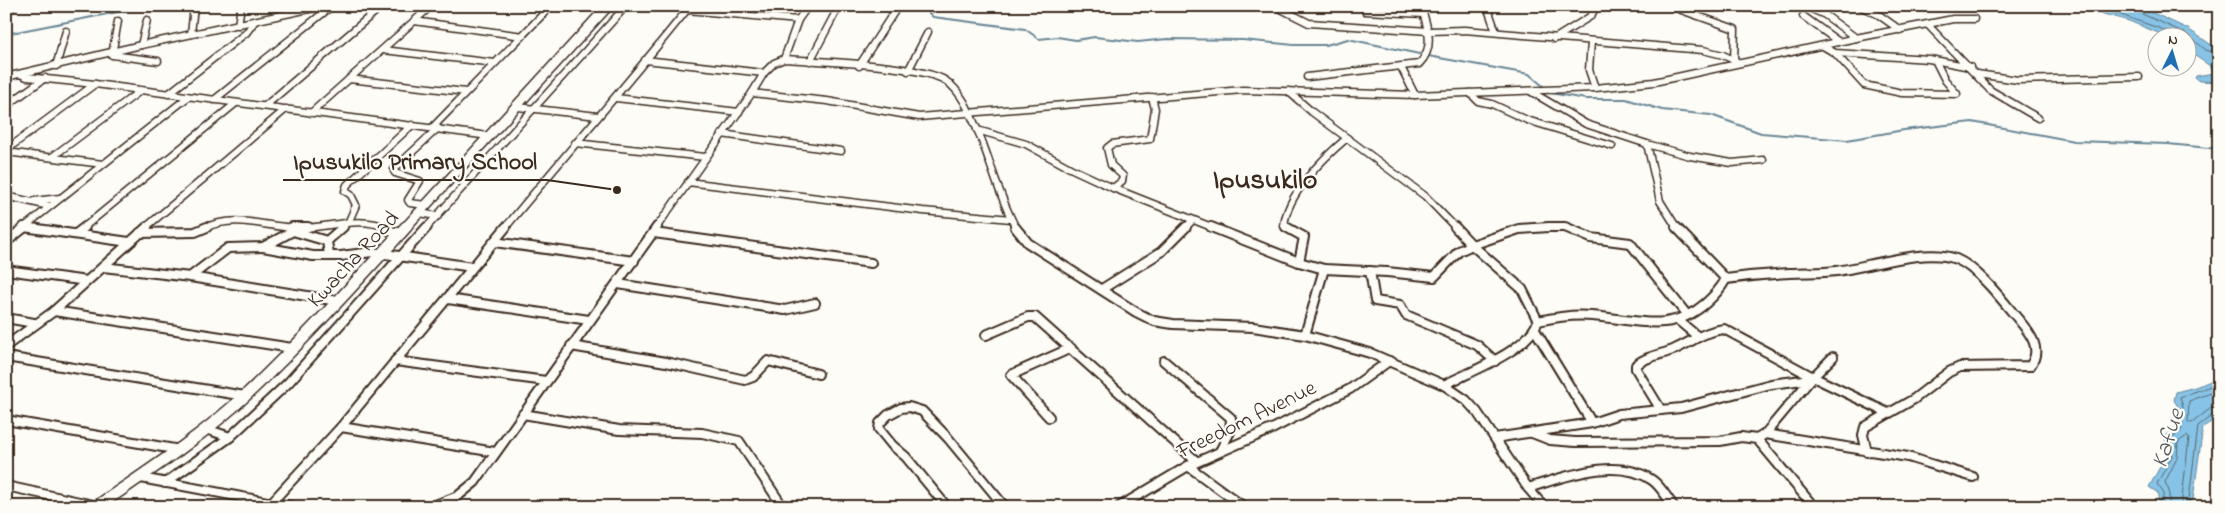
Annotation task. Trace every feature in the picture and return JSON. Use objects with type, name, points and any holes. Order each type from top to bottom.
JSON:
[{"type":"main road","name":"Kwacha Road","points":[[97,506],[180,450],[244,396],[338,302],[518,107],[608,6]]},
{"type":"street","points":[[6,8],[15,6]]},
{"type":"street","points":[[191,34],[194,6]]},
{"type":"street","points":[[238,25],[241,6]]},
{"type":"street","points":[[282,14],[284,6]]},
{"type":"street","points":[[6,77],[191,34],[323,6]]},
{"type":"street","points":[[214,100],[332,6]]},
{"type":"street","points":[[265,106],[382,6]]},
{"type":"street","points":[[311,113],[431,6]]},
{"type":"street","points":[[537,6],[550,7]]},
{"type":"street","points":[[165,482],[230,437],[288,383],[626,6]]},
{"type":"street","points":[[784,59],[798,20],[808,6]]},
{"type":"street","points":[[810,61],[839,6]]},
{"type":"street","points":[[859,66],[889,17],[898,6]]},
{"type":"street","points":[[1226,6],[1248,6]]},
{"type":"street","points":[[1275,6],[1284,8],[1309,23],[1429,31],[1465,30],[1496,32],[1554,39],[1703,50],[1736,61]]},
{"type":"street","points":[[1307,77],[1417,65],[1424,60],[1430,43],[1429,31],[1421,6]]},
{"type":"street","points":[[1487,6],[1496,32]]},
{"type":"street","points":[[1554,39],[1591,16],[1596,6]]},
{"type":"street","points":[[1670,6],[1736,29],[1736,61]]},
{"type":"street","points":[[1805,6],[1820,12],[1856,38]]},
{"type":"street","points":[[1860,6],[1879,15],[1900,30]]},
{"type":"street","points":[[438,216],[410,203],[408,200],[420,181],[395,173],[394,169],[435,128],[466,92],[550,7]]},
{"type":"street","points":[[272,503],[341,427],[575,143],[616,98],[688,8],[798,20]]},
{"type":"street","points":[[1368,27],[1365,8],[1423,14]]},
{"type":"street","points":[[1803,16],[1839,42]]},
{"type":"street","points":[[752,93],[827,101],[914,116],[1243,90],[1415,95],[1595,88],[1654,82],[1736,61],[1823,46],[1953,19],[1974,19]]},
{"type":"street","points":[[142,45],[147,20]]},
{"type":"street","points":[[168,94],[246,33],[255,21]]},
{"type":"street","points":[[112,52],[118,22]]},
{"type":"street","points":[[414,22],[523,36]]},
{"type":"street","points":[[1928,25],[1994,92],[2038,118]]},
{"type":"street","points":[[56,66],[66,31]]},
{"type":"street","points":[[908,71],[928,32]]},
{"type":"street","points":[[1591,42],[1588,71],[1595,88]]},
{"type":"street","points":[[1823,46],[1835,53],[1864,85],[1905,93],[1957,94],[1945,80],[1935,60]]},
{"type":"street","points":[[570,47],[588,49]]},
{"type":"street","points":[[383,50],[494,63]]},
{"type":"street","points":[[112,52],[116,56],[158,61]]},
{"type":"street","points":[[1835,53],[1935,60],[1970,67]]},
{"type":"street","points":[[430,507],[458,496],[467,490],[589,320],[618,284],[705,157],[739,112],[764,73],[774,62],[784,59],[908,71],[944,79],[955,90],[967,112],[1012,219],[1021,237],[1028,243],[1136,312],[1154,321],[1173,324],[1253,327],[1305,335],[1370,353],[1444,385],[1455,391],[1472,406],[1528,488],[1544,507]]},
{"type":"street","points":[[645,60],[764,73]]},
{"type":"street","points":[[1401,67],[1415,95]]},
{"type":"street","points":[[20,74],[28,77],[95,84],[490,136]]},
{"type":"street","points":[[1977,74],[2018,80],[2139,77]]},
{"type":"street","points":[[6,106],[45,78]]},
{"type":"street","points":[[349,79],[466,92]]},
{"type":"street","points":[[6,151],[95,84]]},
{"type":"street","points":[[52,158],[140,91]]},
{"type":"street","points":[[1288,91],[1300,103],[1425,196],[1472,245],[1522,289],[1537,326],[1592,423]]},
{"type":"street","points":[[1530,91],[1586,124],[1647,144],[1690,156],[1732,163],[1763,160]]},
{"type":"street","points":[[1470,93],[1478,101],[1492,104],[1527,120],[1612,146]]},
{"type":"street","points":[[7,240],[188,97]]},
{"type":"street","points":[[1113,188],[1122,181],[1123,176],[1111,165],[1106,148],[1112,144],[1150,139],[1155,109],[1152,97]]},
{"type":"street","points":[[616,98],[739,112]]},
{"type":"street","points":[[76,234],[236,103]]},
{"type":"street","points":[[518,107],[598,116]]},
{"type":"street","points":[[6,346],[34,323],[54,310],[104,267],[129,242],[286,109]]},
{"type":"street","points":[[327,242],[350,221],[356,205],[351,195],[346,191],[347,185],[412,125]]},
{"type":"street","points":[[976,130],[1032,146],[1070,168],[1113,188],[1299,262],[1324,269],[1434,277],[1459,251],[1519,229],[1535,227],[1565,227],[1591,238],[1627,242],[1632,245],[1687,315]]},
{"type":"street","points":[[722,134],[841,151]]},
{"type":"street","points":[[1299,262],[1304,237],[1284,226],[1287,210],[1323,159],[1347,138]]},
{"type":"street","points":[[575,143],[705,157]]},
{"type":"street","points":[[1647,144],[1658,196],[1667,215],[1716,265],[1726,279]]},
{"type":"street","points":[[6,151],[103,164]]},
{"type":"street","points":[[688,182],[923,211],[1012,219]]},
{"type":"street","points":[[446,184],[463,186]]},
{"type":"street","points":[[6,196],[49,206]]},
{"type":"street","points":[[30,202],[61,198]]},
{"type":"street","points":[[140,233],[195,232],[216,223],[233,220],[298,230],[327,242]]},
{"type":"street","points":[[1102,289],[1161,252],[1193,220]]},
{"type":"street","points":[[263,247],[298,230],[350,221],[388,227],[390,231],[402,232]]},
{"type":"street","points":[[24,227],[129,242]]},
{"type":"street","points":[[654,233],[871,262]]},
{"type":"street","points":[[327,242],[329,255]]},
{"type":"street","points":[[494,242],[634,261]]},
{"type":"street","points":[[190,277],[228,248],[263,247],[298,254],[382,253],[472,267]]},
{"type":"street","points":[[1444,385],[1495,361],[1522,343],[1537,326],[1575,314],[1632,320],[1679,321],[1710,300],[1726,279],[1835,271],[1887,261],[1932,257],[1953,258],[1984,282],[2033,339],[2036,354],[2030,366],[1960,367],[1949,372],[1914,399],[1864,429],[1867,452]]},
{"type":"street","points":[[104,267],[190,277],[338,302]]},
{"type":"street","points":[[1305,335],[1324,269]]},
{"type":"street","points":[[6,270],[86,281]]},
{"type":"street","points":[[1370,271],[1375,301],[1398,304],[1406,315],[1477,345],[1495,361]]},
{"type":"street","points":[[618,284],[784,310],[797,309],[806,304],[815,303]]},
{"type":"street","points":[[448,298],[589,320]]},
{"type":"street","points":[[54,310],[292,348]]},
{"type":"street","points":[[986,335],[1031,316],[1035,317],[1071,348],[1192,463],[1244,507]]},
{"type":"street","points":[[6,318],[34,323]]},
{"type":"street","points":[[1679,321],[1697,336]]},
{"type":"street","points":[[1662,410],[1636,369],[1636,365],[1642,360],[1672,350],[1697,336],[1719,329],[1729,330],[1812,378],[1888,413]]},
{"type":"street","points":[[571,346],[666,362],[745,380],[754,377],[764,362],[768,360],[818,374]]},
{"type":"street","points":[[1049,417],[1011,375],[1071,348]]},
{"type":"street","points":[[6,357],[244,396]]},
{"type":"street","points":[[1761,436],[1833,357]]},
{"type":"street","points":[[395,361],[546,381]]},
{"type":"street","points":[[1164,361],[1231,418],[1230,432],[1220,451]]},
{"type":"street","name":"Freedom Avenue","points":[[1118,507],[1192,463],[1274,428],[1350,389],[1389,361]]},
{"type":"street","points":[[1495,438],[1592,423],[1619,414],[1695,405],[1772,384],[1812,378]]},
{"type":"street","points":[[947,507],[906,457],[892,446],[879,429],[880,424],[888,414],[909,406],[922,412],[948,438],[1005,507]]},
{"type":"street","points":[[523,414],[632,431],[703,434],[734,438],[739,441],[782,507]]},
{"type":"street","points":[[6,420],[180,450]]},
{"type":"street","points":[[341,427],[495,452]]},
{"type":"street","points":[[206,429],[230,437]]},
{"type":"street","points":[[1532,433],[1550,440],[1575,442],[1720,441],[1761,436],[1908,457],[1974,477]]},
{"type":"street","points":[[1761,436],[1814,507]]},
{"type":"street","points":[[1528,488],[1588,471],[1632,472],[1652,480],[1674,507]]},
{"type":"street","points":[[141,478],[294,507]]},
{"type":"street","points":[[6,486],[97,506]]},
{"type":"water","points":[[2074,6],[2138,6],[2186,28],[2148,29],[2129,21]]},
{"type":"water","points":[[2198,36],[2219,50],[2219,82],[2199,81],[2195,78],[2214,73],[2210,66],[2198,58]]},
{"type":"water","name":"Kafue","points":[[2219,378],[2219,417],[2203,427],[2192,507],[2158,507],[2158,493],[2149,487],[2167,454],[2165,436],[2176,430],[2178,407],[2174,400],[2176,392]]},
{"type":"waterway","points":[[6,34],[148,6]]},
{"type":"waterway","points":[[907,6],[928,12],[933,17],[1025,29],[1039,39],[1057,37],[1076,40],[1095,37],[1138,42],[1167,39],[1243,40],[1294,45],[1326,45],[1348,39],[1424,55]]},
{"type":"waterway","points":[[1428,56],[1529,74],[1544,87]]},
{"type":"waterway","points":[[1550,93],[1586,99],[1626,99],[1662,110],[1711,115],[1761,133],[1847,140],[1904,130],[1972,122],[2074,141],[2168,144],[2219,149]]},
{"type":"place","name":"Ipusukilo Primary School","points":[[617,190]]},
{"type":"district","name":"Ipusukilo","points":[[1265,178]]}]
